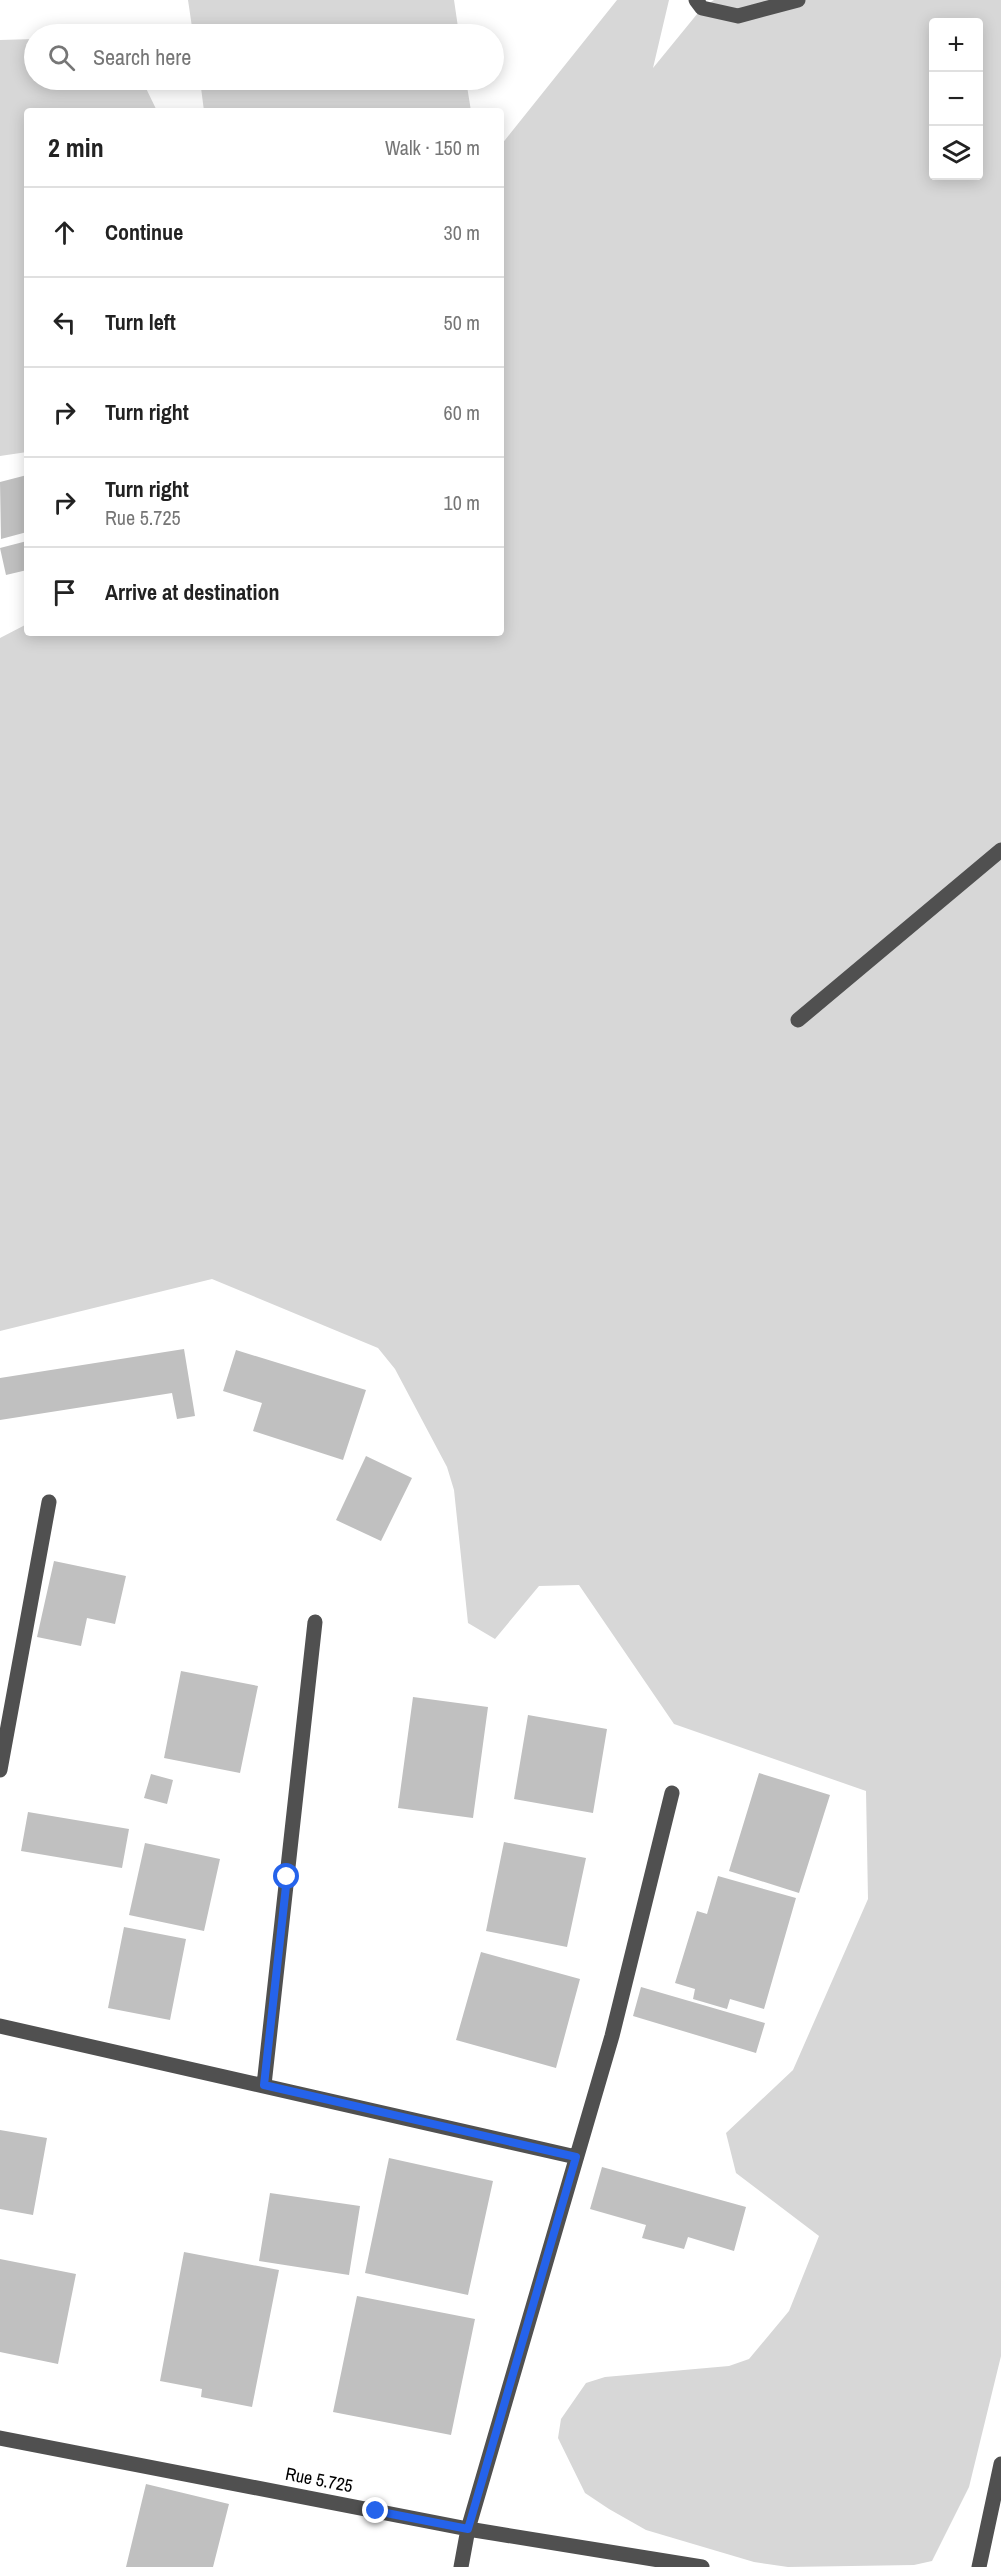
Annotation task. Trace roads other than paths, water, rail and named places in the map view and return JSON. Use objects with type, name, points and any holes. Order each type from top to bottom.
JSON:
[{"type":"street","points":[[696,0],[702,8],[738,16],[798,0]]},
{"type":"street","points":[[798,1020],[1001,850]]},
{"type":"street","points":[[0,1770],[49,1502]]},
{"type":"street","points":[[264,2085],[315,1622]]},
{"type":"street","points":[[461,2567],[468,2529],[612,2036],[672,1793]]},
{"type":"street","points":[[0,2026],[576,2157]]},
{"type":"street","name":"Rue 5.725","points":[[0,2438],[468,2529],[702,2567]]},
{"type":"street","points":[[979,2567],[1001,2464]]}]
